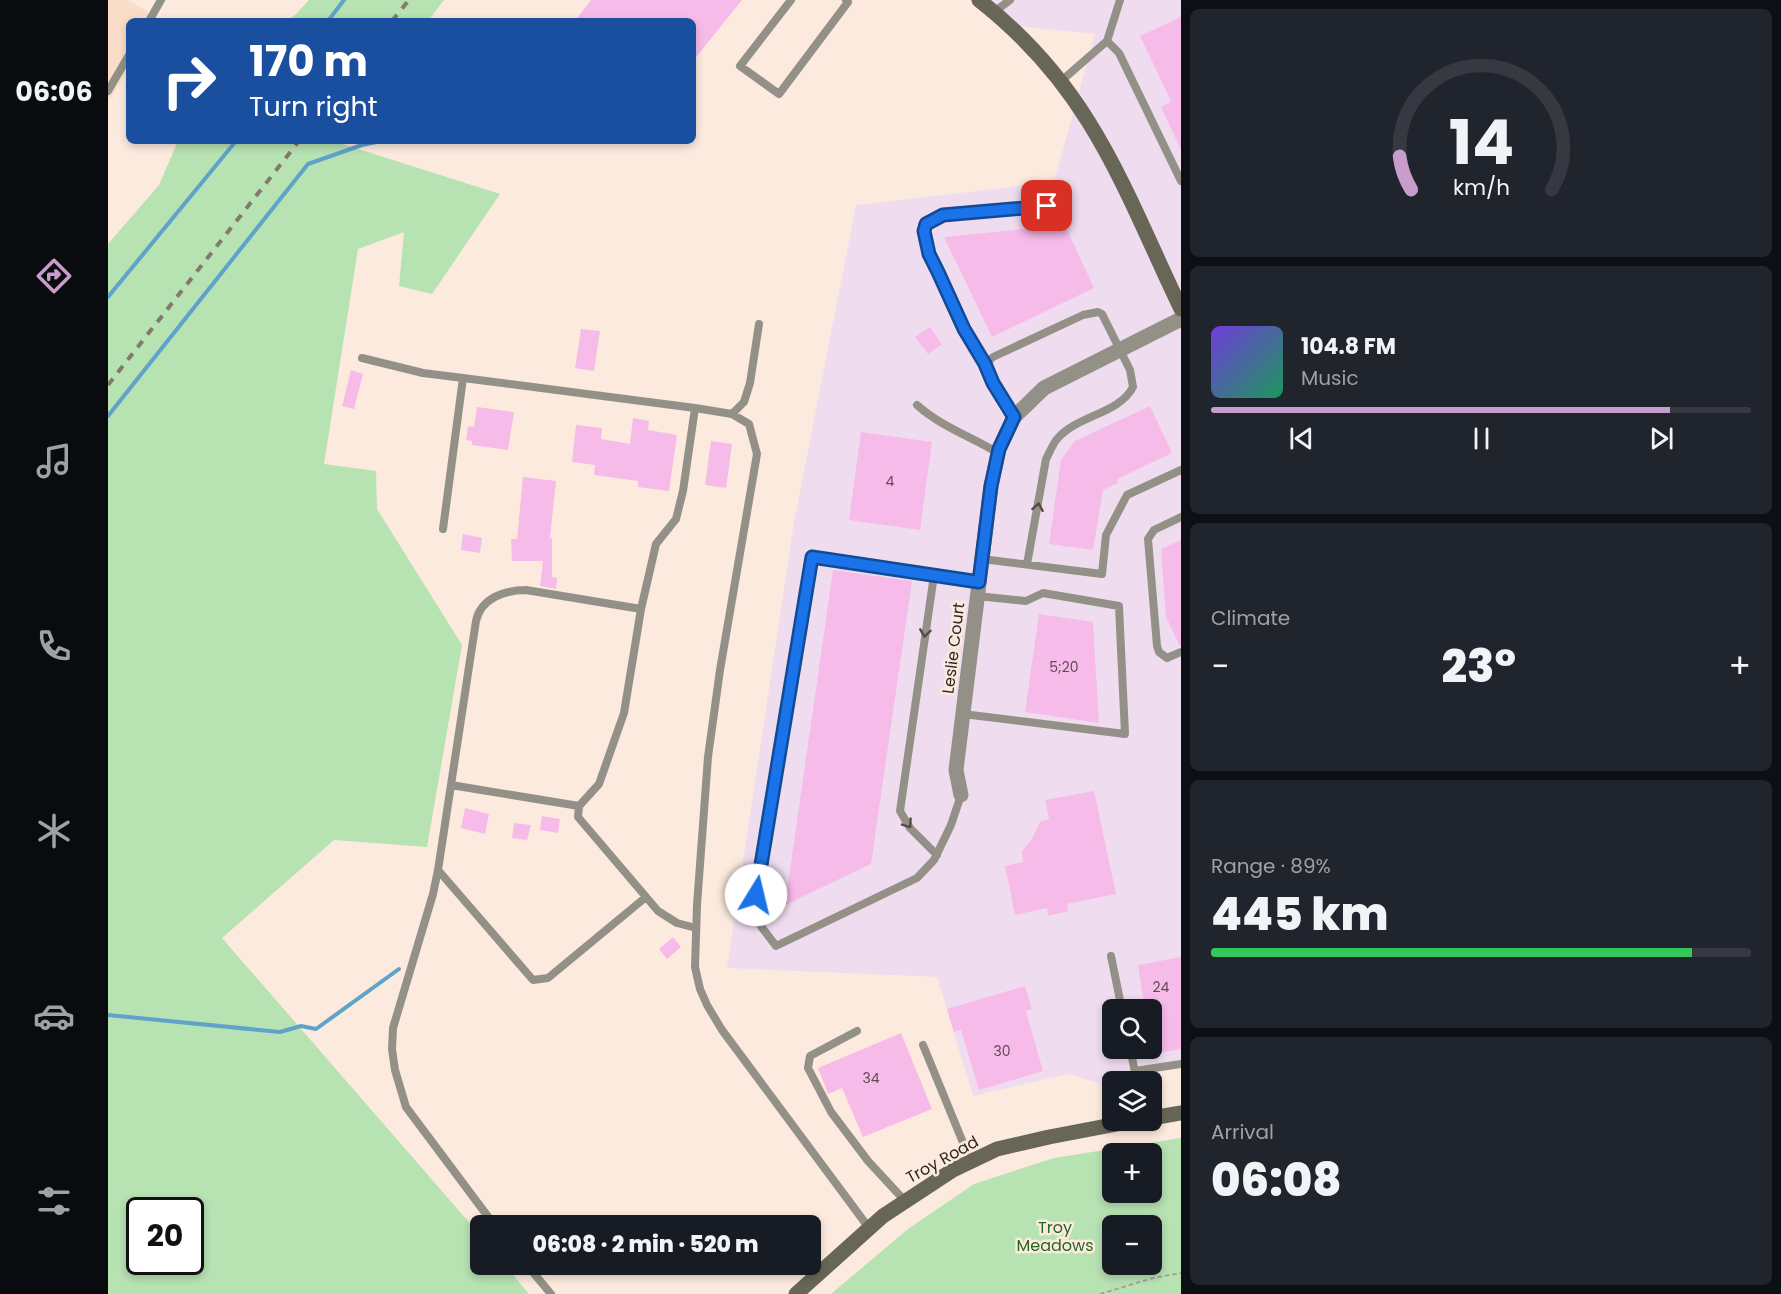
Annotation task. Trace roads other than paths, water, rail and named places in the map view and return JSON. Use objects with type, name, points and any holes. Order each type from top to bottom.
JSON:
[{"type":"street","points":[[979,0],[1027,44],[1060,82],[1087,119],[1177,290],[1181,309]]},
{"type":"street","name":"Leslie Court","points":[[961,795],[956,770],[991,486],[998,453],[1014,417],[1044,388],[1181,319]]},
{"type":"street","points":[[1162,1116],[1181,1113]]},
{"type":"street","name":"Troy Road","points":[[796,1294],[869,1228],[905,1200],[953,1170],[997,1149],[1102,1127]]},
{"type":"lane","points":[[151,18],[162,0]]},
{"type":"lane","points":[[791,0],[740,66],[779,94],[848,2],[846,0]]},
{"type":"lane","points":[[994,12],[1010,0]]},
{"type":"lane","points":[[1060,82],[1107,41],[1120,0]]},
{"type":"lane","points":[[1107,41],[1119,53],[1181,181]]},
{"type":"lane","points":[[108,91],[126,61]]},
{"type":"lane","points":[[1014,417],[964,329],[929,254],[924,231],[926,224],[943,215],[1047,206]]},
{"type":"lane","points":[[985,364],[993,357],[1083,315],[1098,312],[1102,314],[1130,370],[1133,387],[1125,399],[1066,431],[1057,438],[1052,447],[1046,459],[1028,564]]},
{"type":"lane","points":[[732,414],[744,402],[750,382],[759,324]]},
{"type":"lane","points":[[362,358],[423,373],[732,414],[749,424],[757,454],[720,670],[708,757],[696,928],[696,967],[700,988],[707,1005],[722,1029],[869,1228]]},
{"type":"lane","points":[[443,529],[463,378]]},
{"type":"lane","points":[[917,405],[931,418],[998,453]]},
{"type":"lane","points":[[695,408],[683,490],[676,519],[656,544],[641,609],[624,713],[599,784],[579,806],[578,817],[658,911],[677,923],[696,928]]},
{"type":"lane","points":[[982,559],[1102,574],[1106,535],[1127,495],[1181,470]]},
{"type":"lane","points":[[1181,517],[1154,530],[1148,539],[1157,646],[1167,658],[1181,652]]},
{"type":"lane","points":[[961,795],[934,861],[917,878],[776,945],[760,925],[756,895],[812,557],[934,575],[1026,601],[1044,593],[1119,606],[1125,734],[963,714]]},
{"type":"lane","points":[[934,575],[900,811],[910,828],[937,855]]},
{"type":"lane","points":[[487,1215],[406,1107],[394,1070],[392,1049],[393,1028],[438,870],[478,612],[486,603],[509,591],[526,590],[641,609]]},
{"type":"lane","points":[[451,785],[579,806]]},
{"type":"lane","points":[[438,870],[533,980],[548,978],[646,897]]},
{"type":"lane","points":[[1111,956],[1120,999]]},
{"type":"lane","points":[[857,1031],[810,1056],[808,1068],[831,1112],[868,1161],[905,1200]]},
{"type":"lane","points":[[923,1045],[971,1162]]},
{"type":"lane","points":[[1132,1059],[1135,1071],[1181,1064]]},
{"type":"lane","points":[[535,1275],[551,1294]]},
{"type":"waterway","points":[[330,18],[344,0]]},
{"type":"waterway","points":[[108,297],[234,144]]},
{"type":"waterway","points":[[108,416],[308,164],[367,144]]},
{"type":"waterway","points":[[108,1015],[280,1032],[301,1026],[316,1029],[399,969]]},
{"type":"railway","points":[[394,18],[409,0]]},
{"type":"railway","points":[[108,385],[297,144]]},
{"type":"park label","name":"Troy Meadows","points":[[1055,1236]]}]
